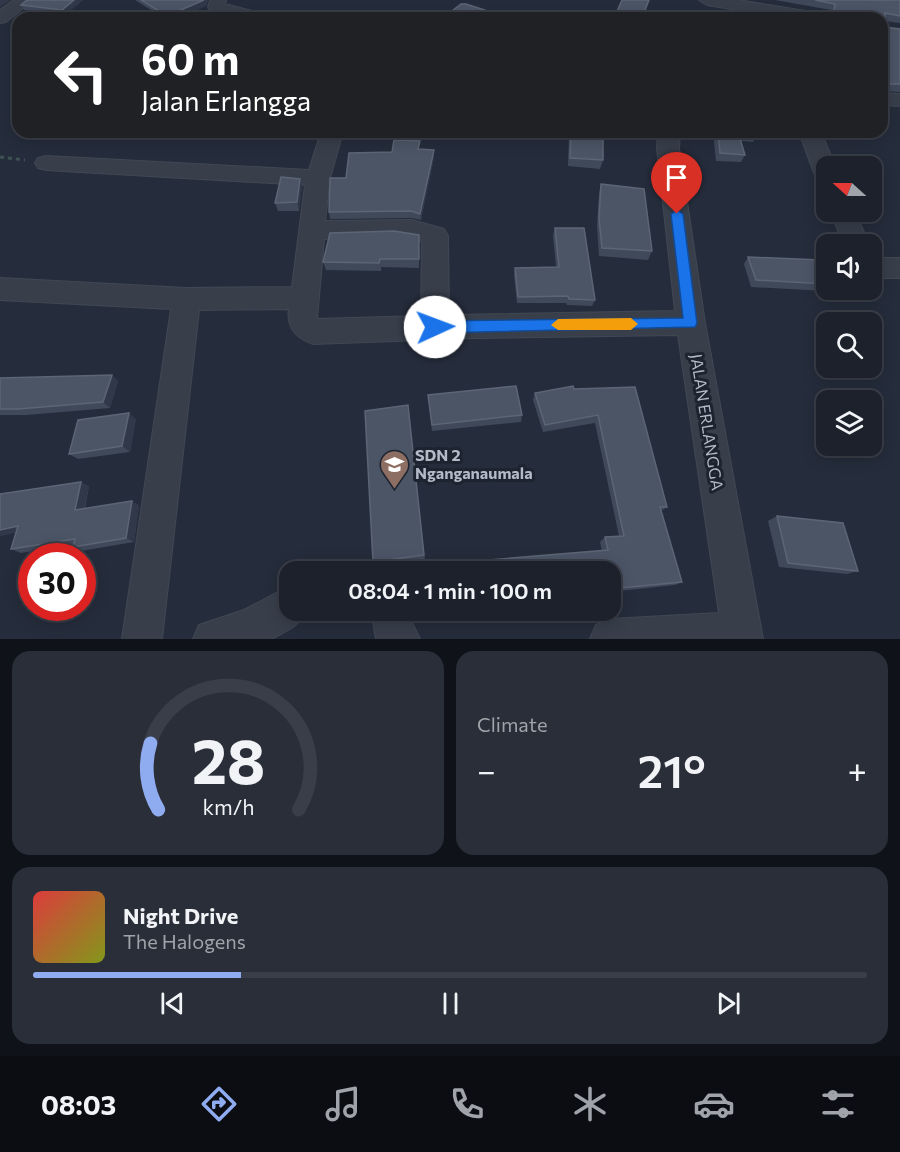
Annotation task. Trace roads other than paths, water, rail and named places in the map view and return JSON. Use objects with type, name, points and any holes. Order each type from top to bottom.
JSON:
[{"type":"street","points":[[0,18],[25,0]]},
{"type":"street","points":[[218,0],[216,7],[235,12]]},
{"type":"street","points":[[698,3],[770,12]]},
{"type":"street","points":[[330,138],[318,178],[302,315],[304,326],[313,332],[435,327],[691,323]]},
{"type":"street","name":"JALAN ERLANGGA","points":[[669,138],[668,148],[691,323],[742,635]]},
{"type":"street","points":[[812,138],[819,156]]},
{"type":"street","points":[[46,163],[318,178]]},
{"type":"street","points":[[312,231],[407,229],[429,231],[435,236],[435,327]]},
{"type":"street","points":[[882,268],[900,268]]},
{"type":"street","points":[[0,289],[186,298],[305,297]]},
{"type":"street","points":[[142,639],[186,298]]},
{"type":"street","points":[[213,639],[239,634],[279,614]]},
{"type":"street","points":[[392,621],[393,632],[400,639]]},
{"type":"street","points":[[610,639],[742,635]]},
{"type":"place","name":"SDN 2 Nganganaumala","points":[[394,490]]}]
